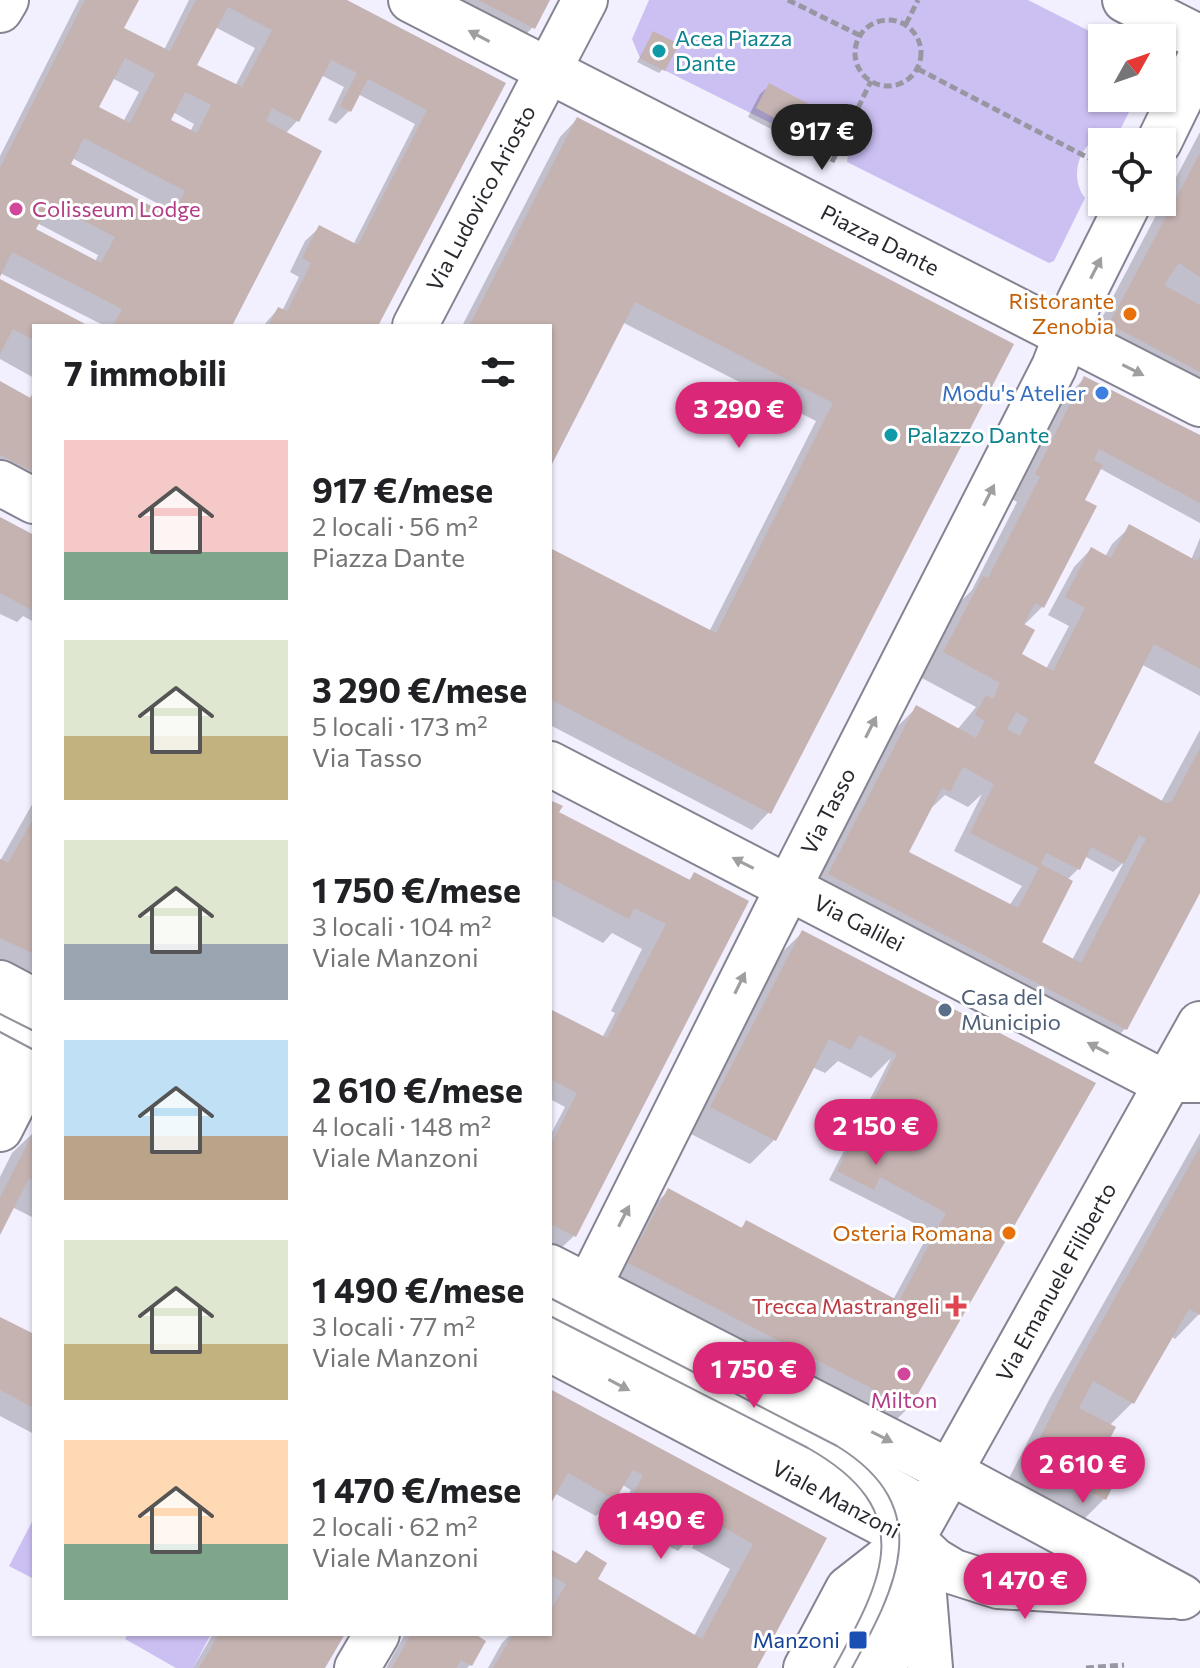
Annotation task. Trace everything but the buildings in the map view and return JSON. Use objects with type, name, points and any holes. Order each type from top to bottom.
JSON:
[{"type":"street","points":[[0,10],[6,0]]},
{"type":"street","name":"Piazza Dante","points":[[411,0],[1200,404]]},
{"type":"street","points":[[548,71],[585,0]]},
{"type":"street","points":[[1125,0],[1200,38]]},
{"type":"street","points":[[1166,128],[1200,58]]},
{"type":"street","name":"Via Ludovico Ariosto","points":[[416,324],[548,71]]},
{"type":"street","points":[[1066,335],[1122,216]]},
{"type":"street","name":"Via Tasso","points":[[589,1286],[1054,367],[1066,335]]},
{"type":"street","points":[[0,483],[32,500]]},
{"type":"street","name":"Via Galilei","points":[[552,765],[1159,1080],[1184,1080]]},
{"type":"street","points":[[0,983],[32,1000]]},
{"type":"street","points":[[0,1024],[24,1066],[0,1129]]},
{"type":"street","name":"Via Emanuele Filiberto","points":[[844,1668],[950,1472],[1184,1080],[1200,1024]]},
{"type":"street","name":"Viale Manzoni","points":[[552,1268],[1191,1596]]},
{"type":"street","name":"Viale Manzoni","points":[[552,1307],[808,1441],[920,1525],[934,1560],[954,1572],[998,1586],[1191,1596]]},
{"type":"street","name":"Viale Manzoni","points":[[552,1350],[920,1525]]},
{"type":"street","points":[[920,1525],[930,1668]]},
{"type":"street","name":"Via Emanuele Filiberto","points":[[806,1668],[848,1589],[920,1525]]},
{"type":"street","name":"Via Emanuele Filiberto","points":[[884,1668],[902,1620],[920,1525]]},
{"type":"street","points":[[357,1668],[376,1636]]},
{"type":"path","points":[[788,0],[859,35]]},
{"type":"path","points":[[906,24],[918,0]]},
{"type":"path","points":[[893,19],[906,24],[921,45],[918,69],[908,80],[896,85],[883,86],[871,81],[861,73],[856,61],[855,48],[859,35],[868,25],[880,20],[893,19]]},
{"type":"path","points":[[918,69],[1088,158]]},
{"type":"path","points":[[832,162],[871,81]]},
{"type":"path","points":[[1086,1668],[1124,1665]]},
{"type":"shaded area","points":[[649,0],[1028,0],[1088,30],[1088,112],[1129,112],[1121,128],[1088,128],[1088,145],[1078,165],[1077,176],[1085,198],[1054,261],[1049,263],[847,162],[849,147],[835,139],[823,149],[640,58],[632,39]]},
{"type":"shaded area","points":[[32,1522],[32,1578],[9,1566]]},
{"type":"shaded area","points":[[127,1636],[210,1636],[193,1668],[176,1668],[125,1639]]},
{"type":"tram line","points":[[0,1014],[32,1030]]},
{"type":"tram line","points":[[0,1032],[32,1049]]},
{"type":"tram line","points":[[552,1299],[837,1446],[868,1470],[888,1495],[898,1522],[899,1550],[882,1608],[852,1668]]},
{"type":"tram line","points":[[552,1317],[808,1448],[843,1472],[866,1496],[878,1521],[881,1548],[877,1575],[867,1604],[834,1668]]},
{"type":"place","name":"Acea Piazza Dante","points":[[659,51]]},
{"type":"place","name":"Colisseum Lodge","points":[[16,209]]},
{"type":"place","name":"Ristorante Zenobia","points":[[1130,314]]},
{"type":"place","name":"Modu's Atelier","points":[[1102,393]]},
{"type":"place","name":"Palazzo Dante","points":[[891,435]]},
{"type":"place","name":"Casa del Municipio","points":[[945,1010]]},
{"type":"place","name":"Osteria Romana","points":[[1009,1233]]},
{"type":"place","name":"Trecca Mastrangeli","points":[[956,1306]]},
{"type":"place","name":"Milton","points":[[904,1374]]},
{"type":"place","name":"Manzoni","points":[[858,1640]]}]
